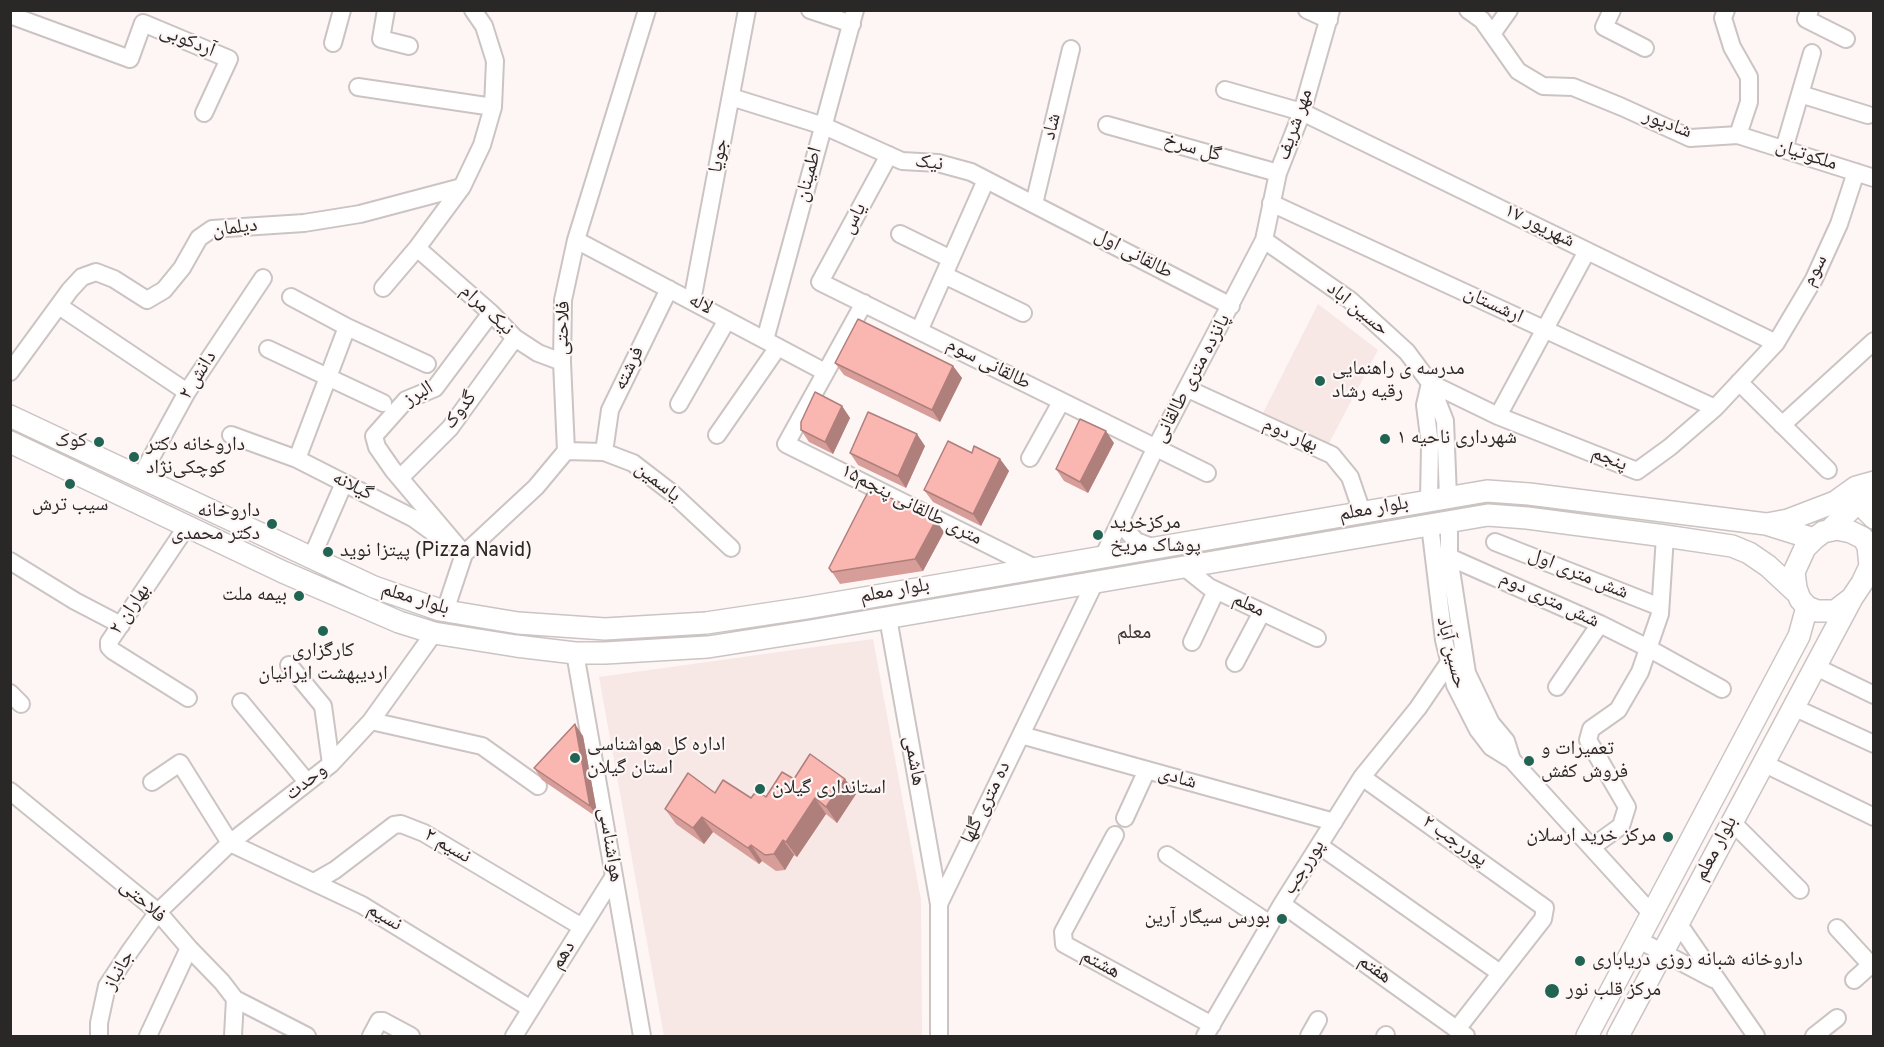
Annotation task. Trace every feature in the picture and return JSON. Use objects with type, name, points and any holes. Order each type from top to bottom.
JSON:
[{"type":"main road","name":"بلوار معلم","points":[[10,416],[374,587],[445,611],[518,623],[605,629],[705,623],[1487,491],[1529,494],[1766,524],[1822,534]]},
{"type":"main road","name":"بلوار معلم","points":[[10,442],[365,609],[434,633],[575,653],[708,647],[1488,515],[1527,518],[1731,546],[1749,553],[1768,566],[1802,600],[1799,636],[1587,1036]]},
{"type":"main road","points":[[1766,524],[1788,520],[1835,502],[1856,487],[1871,487]]},
{"type":"main road","points":[[1871,487],[1865,497],[1865,509],[1874,518]]},
{"type":"main road","points":[[1822,534],[1844,530],[1863,538],[1868,546],[1872,562],[1852,598],[1835,610],[1826,612],[1817,611],[1802,600],[1794,572],[1797,562],[1805,548],[1871,487]]},
{"type":"main road","points":[[1438,499],[1439,523]]},
{"type":"main road","points":[[1095,582],[1103,557]]},
{"type":"main road","name":"بلوار معلم","points":[[1618,1036],[1852,598]]},
{"type":"main road","points":[[434,633],[445,611]]},
{"type":"street","points":[[333,43],[342,10]]},
{"type":"street","points":[[386,10],[381,39],[410,46]]},
{"type":"street","points":[[383,288],[417,249],[462,187],[482,145],[493,107],[495,61],[484,26],[473,10]]},
{"type":"street","name":"فلاحتی","points":[[566,451],[562,362],[563,300],[576,240],[647,10]]},
{"type":"street","name":"جویا","points":[[692,301],[747,10]]},
{"type":"street","points":[[810,10],[854,17]]},
{"type":"street","points":[[1307,10],[1330,15]]},
{"type":"street","name":"شادپور","points":[[1468,10],[1482,20],[1518,71],[1544,86],[1573,87],[1622,106],[1690,138],[1738,135]]},
{"type":"street","points":[[1492,34],[1509,10]]},
{"type":"street","points":[[1612,10],[1604,27],[1645,48]]},
{"type":"street","points":[[1726,10],[1723,18],[1732,47],[1749,77],[1749,102],[1738,135]]},
{"type":"street","points":[[1810,10],[1806,19],[1846,39]]},
{"type":"street","name":"آردکوبی","points":[[10,15],[129,59],[143,23],[229,59],[204,113]]},
{"type":"street","name":"مهر شریف","points":[[1264,240],[1278,173],[1302,112],[1330,15]]},
{"type":"street","name":"اطمینان","points":[[772,344],[824,126],[854,17]]},
{"type":"street","name":"شاد","points":[[1034,204],[1071,49]]},
{"type":"street","points":[[1784,149],[1812,53]]},
{"type":"street","points":[[358,87],[493,107]]},
{"type":"street","name":"۱۷ شهریور","points":[[1225,90],[1302,112],[1776,343]]},
{"type":"street","points":[[1800,94],[1868,115]]},
{"type":"street","name":"نیک","points":[[731,97],[824,126],[902,161],[938,163],[971,172],[1034,204]]},
{"type":"street","name":"گل سرخ","points":[[1107,125],[1278,173]]},
{"type":"street","name":"ملکوتیان","points":[[1738,135],[1874,178]]},
{"type":"street","name":"یاس","points":[[820,282],[889,155]]},
{"type":"street","name":"سوم","points":[[1759,360],[1776,343],[1814,279],[1839,224],[1856,172]]},
{"type":"street","points":[[920,331],[986,180]]},
{"type":"street","name":"دیلمان","points":[[59,306],[82,277],[96,272],[114,279],[147,300],[154,297],[164,290],[182,268],[199,238],[212,229],[304,223],[360,214],[462,187]]},
{"type":"street","name":"ارشستان","points":[[1271,203],[1715,408]]},
{"type":"street","name":"طالقانی اول","points":[[1034,204],[1231,306]]},
{"type":"street","points":[[900,234],[951,259]]},
{"type":"street","name":"لاله","points":[[576,240],[825,372]]},
{"type":"street","name":"پانزده متری طالقانی","points":[[1103,557],[1155,449],[1264,240]]},
{"type":"street","name":"حسین اباد","points":[[1264,240],[1350,300],[1407,352],[1430,383],[1445,421],[1447,464],[1438,499]]},
{"type":"street","name":"نیک مرام","points":[[417,249],[515,338],[538,353],[562,362]]},
{"type":"street","points":[[1498,416],[1587,251]]},
{"type":"street","points":[[944,275],[1023,313]]},
{"type":"street","name":"دانش ۲","points":[[140,478],[187,392],[263,278]]},
{"type":"street","name":"طالقانی سوم","points":[[820,282],[1206,473]]},
{"type":"street","name":"فرشته","points":[[604,452],[610,410],[669,289]]},
{"type":"street","points":[[291,297],[347,327],[427,364]]},
{"type":"street","points":[[825,372],[864,303]]},
{"type":"street","points":[[10,372],[59,306],[187,392]]},
{"type":"street","name":"البرز","points":[[400,478],[377,447],[374,436],[406,400],[435,388],[491,314]]},
{"type":"street","points":[[680,404],[727,320]]},
{"type":"street","points":[[297,459],[347,327]]},
{"type":"street","name":"گدوک","points":[[400,478],[450,428],[515,338]]},
{"type":"street","points":[[1782,425],[1874,341]]},
{"type":"street","points":[[717,435],[772,344]]},
{"type":"street","points":[[268,349],[383,403]]},
{"type":"street","name":"پنجم","points":[[1430,383],[1498,416],[1637,471],[1670,447],[1715,408],[1759,360]]},
{"type":"street","name":"۱۵متری طالقانی پنجم","points":[[825,372],[786,444],[1035,568]]},
{"type":"street","points":[[1739,382],[1828,470]]},
{"type":"street","points":[[1430,383],[1425,405],[1438,499]]},
{"type":"street","name":"بهار دوم","points":[[1188,389],[1332,455],[1350,477],[1362,512]]},
{"type":"street","points":[[1030,458],[1061,402]]},
{"type":"street","name":"گیلانه","points":[[231,435],[297,459],[413,518],[464,554]]},
{"type":"street","points":[[445,611],[464,554],[536,487],[566,451]]},
{"type":"street","name":"یاسمین","points":[[566,451],[604,452],[633,463],[672,493],[731,548]]},
{"type":"street","points":[[400,478],[464,554]]},
{"type":"street","points":[[311,559],[344,483]]},
{"type":"street","points":[[1122,518],[1127,531],[1136,540],[1154,548]]},
{"type":"street","name":"حسین آباد","points":[[1439,523],[1449,557],[1456,658],[1455,685],[1478,730],[1491,747],[1512,760],[1651,914]]},
{"type":"street","name":"حسین آباد","points":[[1439,523],[1439,610],[1456,658],[1467,673],[1491,723],[1506,741],[1512,760]]},
{"type":"street","name":"بهاران ۲","points":[[187,526],[109,642],[109,647],[188,698]]},
{"type":"street","points":[[1592,847],[1621,826],[1627,807],[1588,740],[1591,729],[1618,710],[1640,672],[1660,607],[1665,536]]},
{"type":"street","name":"شش متری اول","points":[[1495,542],[1660,607]]},
{"type":"street","name":"شش متری دوم","points":[[1449,557],[1600,624],[1722,688]]},
{"type":"street","points":[[10,561],[75,601],[121,625]]},
{"type":"street","name":"معلم","points":[[1184,567],[1216,591],[1317,638]]},
{"type":"street","name":"ده متری گلها","points":[[939,1036],[939,904],[1095,582]]},
{"type":"street","points":[[1192,642],[1216,591]]},
{"type":"street","points":[[1235,663],[1262,612]]},
{"type":"street","name":"هاشمی","points":[[888,618],[939,904]]},
{"type":"street","points":[[1557,687],[1600,624]]},
{"type":"street","name":"وحدت","points":[[159,912],[230,843],[331,764],[370,720],[434,633]]},
{"type":"street","name":"هواشناسی","points":[[575,653],[642,1036]]},
{"type":"street","name":"پوررجب","points":[[1208,1031],[1282,904],[1362,777],[1456,658]]},
{"type":"street","points":[[289,665],[323,706],[331,764]]},
{"type":"street","points":[[1814,666],[1874,695]]},
{"type":"street","name":"پوررجب","points":[[1418,708],[1455,685],[1467,673]]},
{"type":"street","points":[[242,702],[307,783]]},
{"type":"street","points":[[1793,707],[1874,744]]},
{"type":"street","points":[[370,720],[482,746],[538,786]]},
{"type":"street","name":"شادی","points":[[1021,735],[1334,822]]},
{"type":"street","points":[[152,782],[180,763],[230,843]]},
{"type":"street","points":[[1763,763],[1874,817]]},
{"type":"street","points":[[1125,818],[1147,770]]},
{"type":"street","name":"پوررجب ۲","points":[[1362,777],[1545,908],[1543,919],[1500,973]]},
{"type":"street","name":"فلاحتی","points":[[10,791],[159,912],[235,999]]},
{"type":"street","points":[[1732,822],[1800,890]]},
{"type":"street","name":"نسیم ٢","points":[[314,882],[335,870],[394,825],[401,824],[424,833],[582,927]]},
{"type":"street","name":"هشتم","points":[[1115,835],[1064,932],[1064,944],[1208,1031]]},
{"type":"street","name":"نسیم","points":[[230,843],[362,905],[531,1009]]},
{"type":"street","points":[[1320,846],[1500,973],[1462,1033]]},
{"type":"street","points":[[1167,855],[1270,924]]},
{"type":"street","name":"دهم","points":[[514,1036],[614,876]]},
{"type":"street","name":"هفتم","points":[[1282,904],[1462,1033]]},
{"type":"street","name":"جانباز","points":[[99,1036],[99,1023],[107,986],[159,912]]},
{"type":"street","points":[[1678,923],[1756,1036]]},
{"type":"street","points":[[1837,928],[1872,963],[1854,980]]},
{"type":"street","points":[[1637,939],[1716,981]]},
{"type":"street","points":[[148,1036],[189,948]]},
{"type":"street","points":[[233,1036],[235,999],[308,1036]]},
{"type":"street","points":[[1814,1036],[1837,1018]]},
{"type":"street","points":[[1308,1036],[1318,1020]]},
{"type":"street","points":[[371,1036],[379,1021],[411,1036]]},
{"type":"shaded area","name":"مدرسه ی راهنمایی رقیه رشاد","points":[[1318,304],[1378,350],[1328,445],[1263,413]]},
{"type":"shaded area","name":"استانداری گیلان","points":[[873,639],[921,900],[922,1036],[664,1036],[599,677]]},
{"type":"building","points":[[858,319],[953,366],[932,410],[835,363]]},
{"type":"building","points":[[815,392],[842,406],[825,442],[801,430],[801,422]]},
{"type":"building","points":[[868,412],[917,434],[898,476],[850,453]]},
{"type":"building","points":[[1080,419],[1106,431],[1080,482],[1056,469]]},
{"type":"building","points":[[948,441],[972,453],[974,446],[1000,459],[973,514],[924,490]]},
{"type":"building","points":[[870,488],[936,520],[915,559],[832,572],[829,568]]},
{"type":"building","name":"اداره کل هواشناسی استان گیلان","points":[[575,724],[590,806],[534,768]]},
{"type":"building","points":[[810,754],[845,779],[826,807],[815,798],[786,842],[783,840],[774,854],[765,855],[751,845],[748,848],[702,817],[693,828],[665,809],[688,773],[715,793],[723,780],[751,798],[754,794],[760,793],[766,797],[782,772],[794,779]]},
{"type":"place","name":"مدرسه ی راهنمایی رقیه رشاد","points":[[1320,381]]},
{"type":"place","name":"شهرداری ناحیه ۱","points":[[1385,439]]},
{"type":"place","name":"کوک","points":[[99,442]]},
{"type":"place","name":"داروخانه دکتر کوچکی‌نژاد","points":[[134,457]]},
{"type":"place","name":"سیب ترش","points":[[70,484]]},
{"type":"place","name":"داروخانه دکتر محمدی","points":[[272,524]]},
{"type":"place","name":"مرکزخرید پوشاک مریخ","points":[[1098,535]]},
{"type":"place","name":"پیتزا نوید (Pizza Navid)","points":[[328,552]]},
{"type":"place","name":"بیمه ملت","points":[[299,596]]},
{"type":"place","name":"کارگزاری اردیبهشت ایرانیان","points":[[323,631]]},
{"type":"place","name":"اداره کل هواشناسی استان گیلان","points":[[575,758]]},
{"type":"place","name":"تعمیرات و فروش کفش","points":[[1529,761]]},
{"type":"place","name":"استانداری گیلان","points":[[760,789]]},
{"type":"place","name":"مرکز خرید ارسلان","points":[[1668,837]]},
{"type":"place","name":"بورس سیگار آرین","points":[[1282,919]]},
{"type":"place","name":"داروخانه شبانه روزی دریاباری","points":[[1580,961]]},
{"type":"place","name":"مرکز قلب نور","points":[[1552,991]]},
{"type":"district","name":"معلم","points":[[1134,634]]}]
